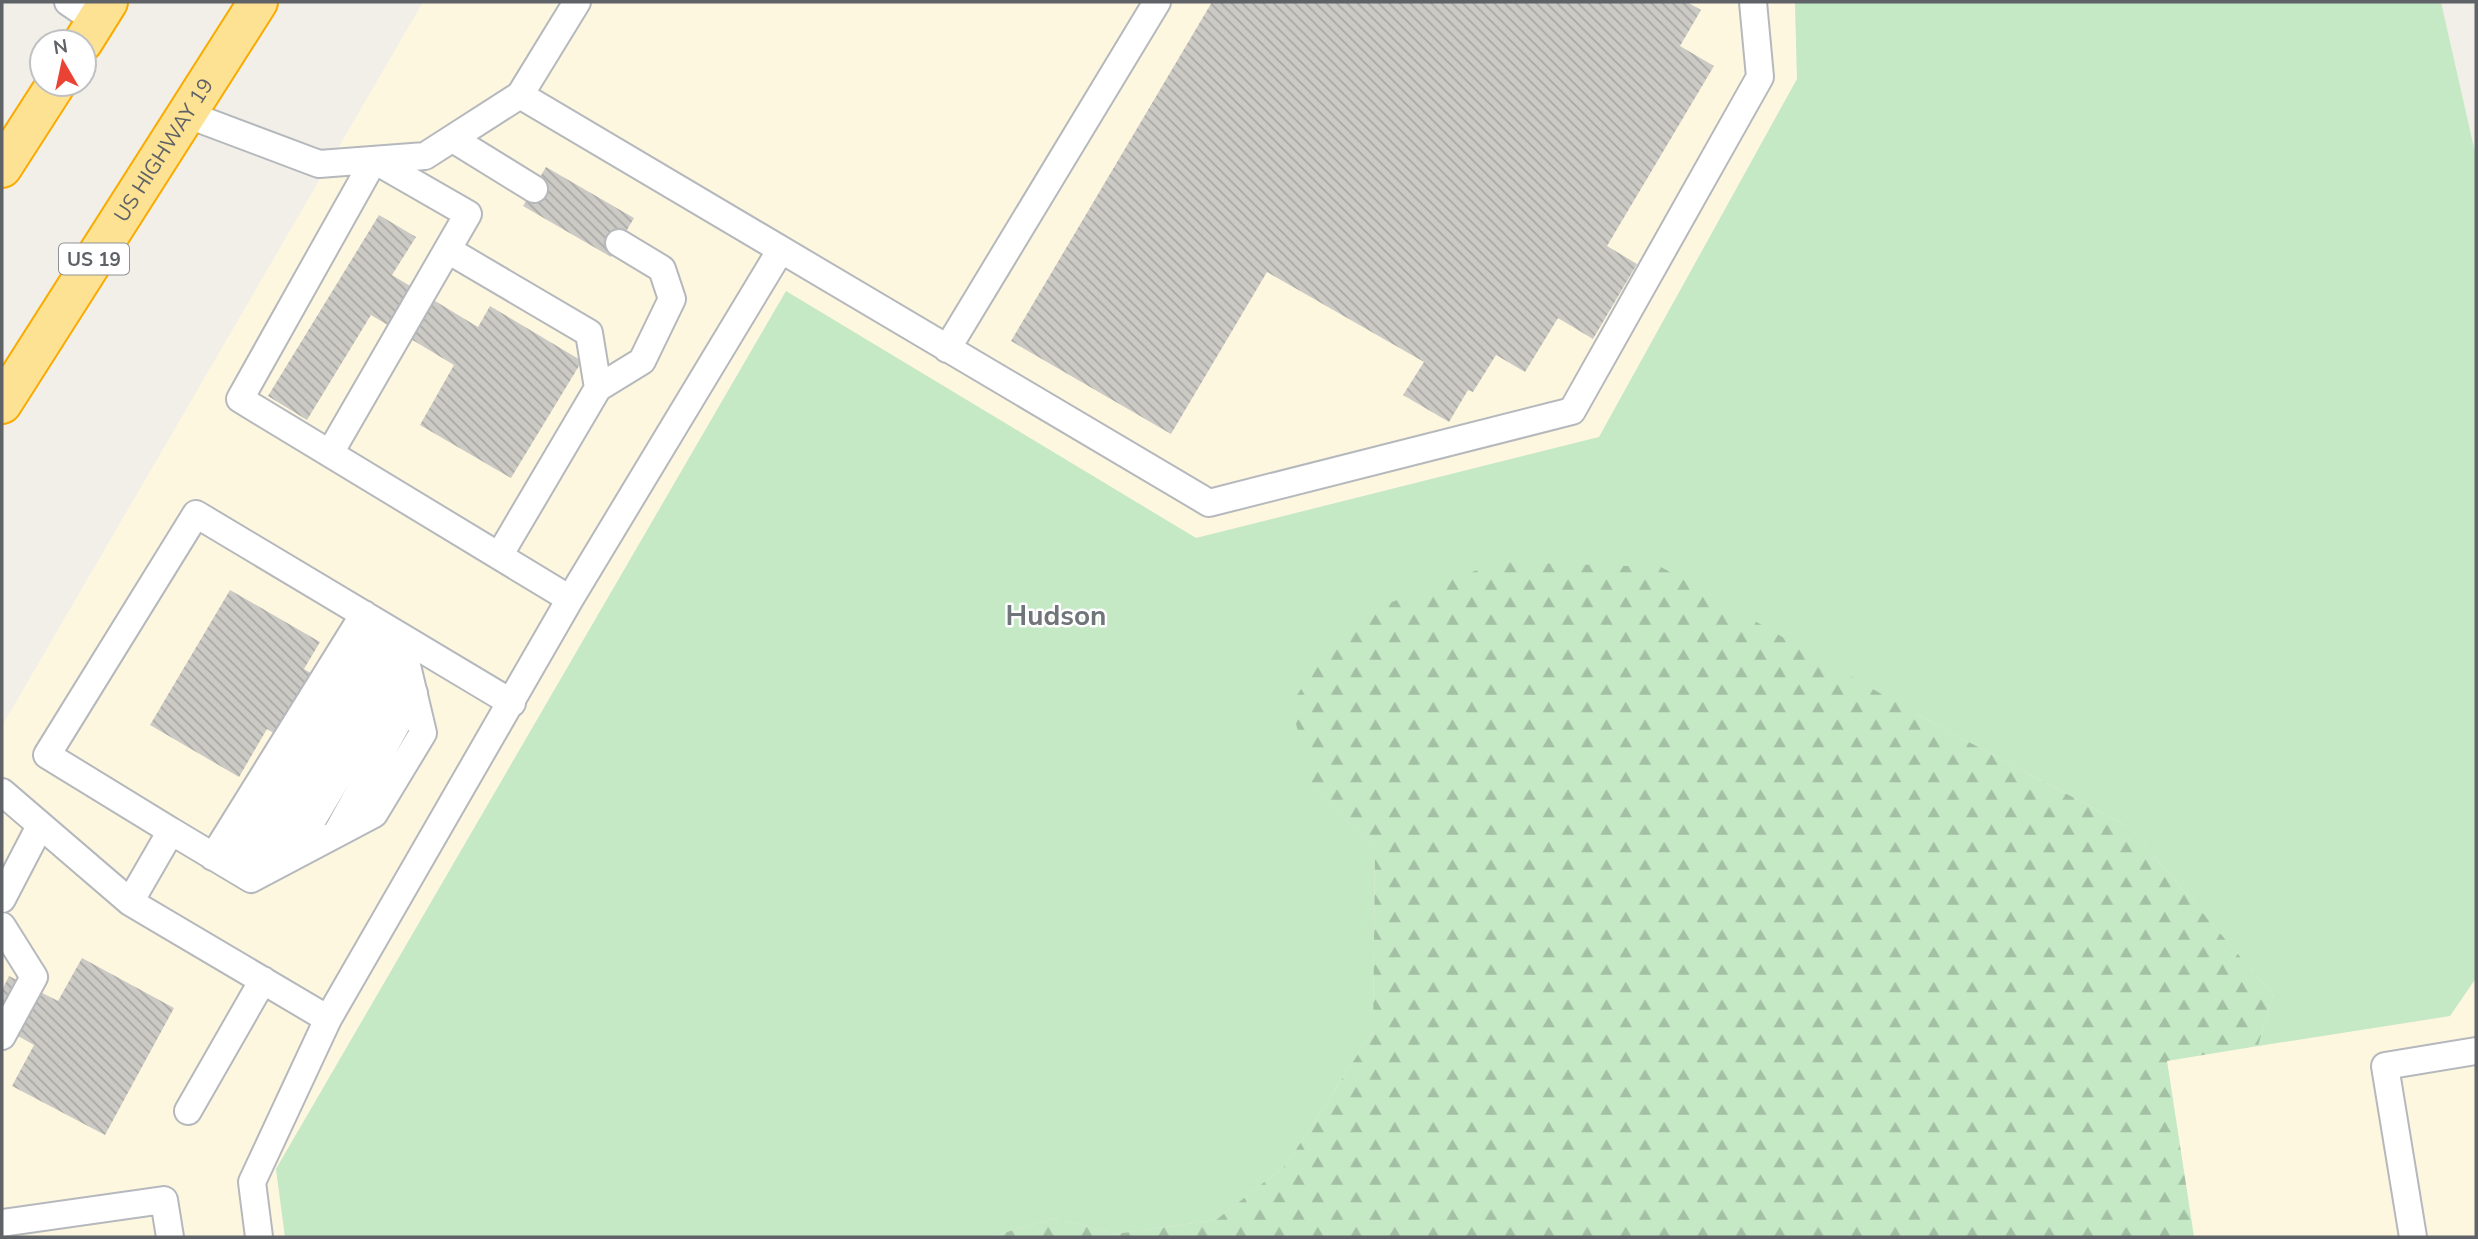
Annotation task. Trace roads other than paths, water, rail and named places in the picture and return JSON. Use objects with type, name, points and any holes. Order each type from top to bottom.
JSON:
[{"type":"highway","name":"US HIGHWAY 19","points":[[2,404],[258,2]]},
{"type":"highway","points":[[7,147],[45,98]]},
{"type":"lane","points":[[187,114],[318,163],[425,156],[520,95],[577,2]]},
{"type":"lane","points":[[947,349],[1157,2]]},
{"type":"lane","points":[[520,95],[1209,503],[1572,411],[1760,77],[1753,2]]},
{"type":"lane","points":[[453,139],[534,189]]},
{"type":"lane","points":[[330,453],[468,214],[374,160]]},
{"type":"lane","points":[[374,160],[240,399],[570,599]]},
{"type":"lane","points":[[499,556],[598,388],[642,361],[672,299],[662,270],[620,243]]},
{"type":"lane","points":[[448,250],[589,333],[598,388]]},
{"type":"lane","points":[[259,1237],[252,1182],[328,1019],[570,599],[780,251]]},
{"type":"lane","points":[[381,625],[406,662],[423,733],[374,814],[290,858],[231,868],[47,755],[196,514],[512,703]]},
{"type":"lane","points":[[231,868],[381,625]]},
{"type":"lane","points":[[231,868],[381,625]]},
{"type":"lane","points":[[290,858],[406,662]]},
{"type":"lane","points":[[2,792],[130,902],[328,1019]]},
{"type":"lane","points":[[2,899],[40,826]]},
{"type":"lane","points":[[130,902],[171,831]]},
{"type":"lane","points":[[2,926],[33,978],[2,1036]]},
{"type":"lane","points":[[188,1111],[263,980]]},
{"type":"lane","points":[[2413,1237],[2385,1066],[2476,1051]]},
{"type":"lane","points":[[2,1223],[164,1200],[170,1237]]},
{"type":"district","name":"Hudson","points":[[1056,615]]}]
